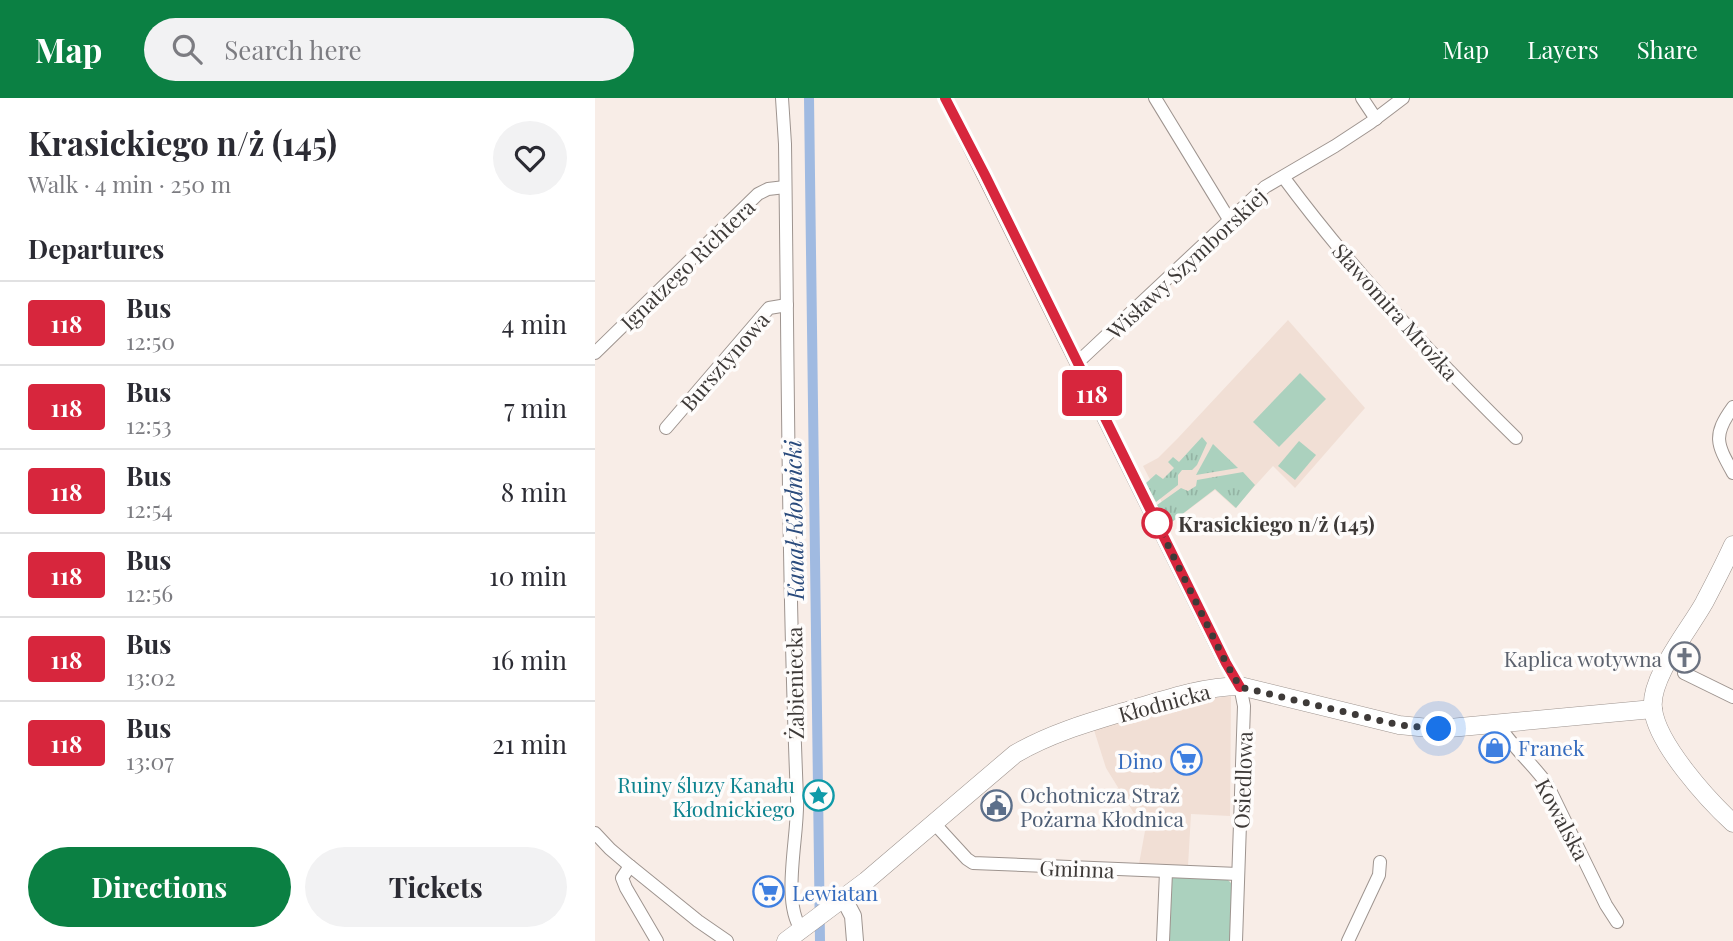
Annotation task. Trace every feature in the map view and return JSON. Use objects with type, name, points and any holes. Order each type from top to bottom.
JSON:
[{"type":"main road","points":[[1733,545],[1703,605],[1658,682],[1653,709],[1667,746],[1713,804],[1733,823]]},
{"type":"main road","name":"Kłodnicka","points":[[786,941],[866,881],[998,766],[1034,742],[1179,695],[1213,687],[1240,687],[1399,725],[1447,729],[1653,709]]},
{"type":"street","name":"Żabieniecka","points":[[782,98],[797,804],[792,909],[804,927]]},
{"type":"street","points":[[945,98],[1240,687]]},
{"type":"street","points":[[1156,98],[1230,221]]},
{"type":"street","points":[[1362,98],[1376,119]]},
{"type":"street","name":"Wisławy Szymborskiej","points":[[1077,363],[1265,187],[1284,178],[1376,119],[1403,98]]},
{"type":"street","name":"Sławomira Mrożka","points":[[1284,178],[1418,338],[1516,438]]},
{"type":"street","name":"Ignatzego Richtera","points":[[595,353],[758,194],[768,189],[785,187]]},
{"type":"street","name":"Bursztynowa","points":[[666,428],[769,308],[787,305]]},
{"type":"street","points":[[1733,407],[1722,422],[1718,434],[1721,449],[1733,473]]},
{"type":"street","points":[[1684,673],[1733,697]]},
{"type":"street","name":"Osiedlowa","points":[[1235,941],[1244,706],[1240,687]]},
{"type":"street","name":"Kowalska","points":[[1498,724],[1546,784],[1617,922]]},
{"type":"street","name":"Gminna","points":[[933,822],[967,859],[974,863],[1238,874]]},
{"type":"street","points":[[595,832],[601,841],[630,866],[698,922],[727,941]]},
{"type":"street","points":[[1347,941],[1379,875],[1380,862]]},
{"type":"street","points":[[630,866],[622,878],[657,941]]},
{"type":"street","points":[[1163,941],[1166,872]]},
{"type":"street","points":[[842,897],[853,916],[855,941]]},
{"type":"shaded area","points":[[1288,320],[1365,408],[1295,488],[1273,466],[1235,508],[1215,490],[1172,522],[1143,466],[1158,458],[1178,438]]},
{"type":"shaded area","points":[[1231,696],[1230,816],[1191,814],[1188,866],[1139,864],[1145,831],[1106,768],[1094,730],[1204,699]]},
{"type":"green space","points":[[1300,373],[1326,399],[1279,447],[1253,422]]},
{"type":"green space","points":[[1202,437],[1207,443],[1197,465],[1192,470],[1182,470],[1178,475],[1178,485],[1156,502],[1146,483],[1156,474],[1163,479],[1174,468],[1168,462],[1173,457],[1179,462]]},
{"type":"green space","points":[[1299,441],[1316,455],[1295,480],[1278,466]]},
{"type":"green space","points":[[1213,444],[1238,468],[1196,475]]},
{"type":"green space","points":[[1243,472],[1255,485],[1236,508],[1215,489],[1168,525],[1157,505],[1181,488],[1188,491],[1196,486],[1197,480]]},
{"type":"green space","points":[[1171,877],[1227,879],[1232,884],[1230,941],[1168,941]]},
{"type":"waterway","name":"Kanał Kłodnicki","points":[[809,98],[820,941]]},
{"type":"bus line","name":"118","points":[[945,98],[1240,687]]},
{"type":"place","name":"Krasickiego n/ż (145)","points":[[1157,523]]},
{"type":"place","name":"Kaplica wotywna","points":[[1685,658]]},
{"type":"place","name":"Franek","points":[[1495,747]]},
{"type":"place","name":"Dino","points":[[1186,760]]},
{"type":"place","name":"Ruiny śluzy Kanału Kłodnickiego","points":[[818,796]]},
{"type":"place","name":"Ochotnicza Straż Pożarna Kłodnica","points":[[997,806]]},
{"type":"place","name":"Lewiatan","points":[[769,892]]},
{"type":"route","points":[[1157,523],[1240,687],[1399,725],[1439,729]]}]
